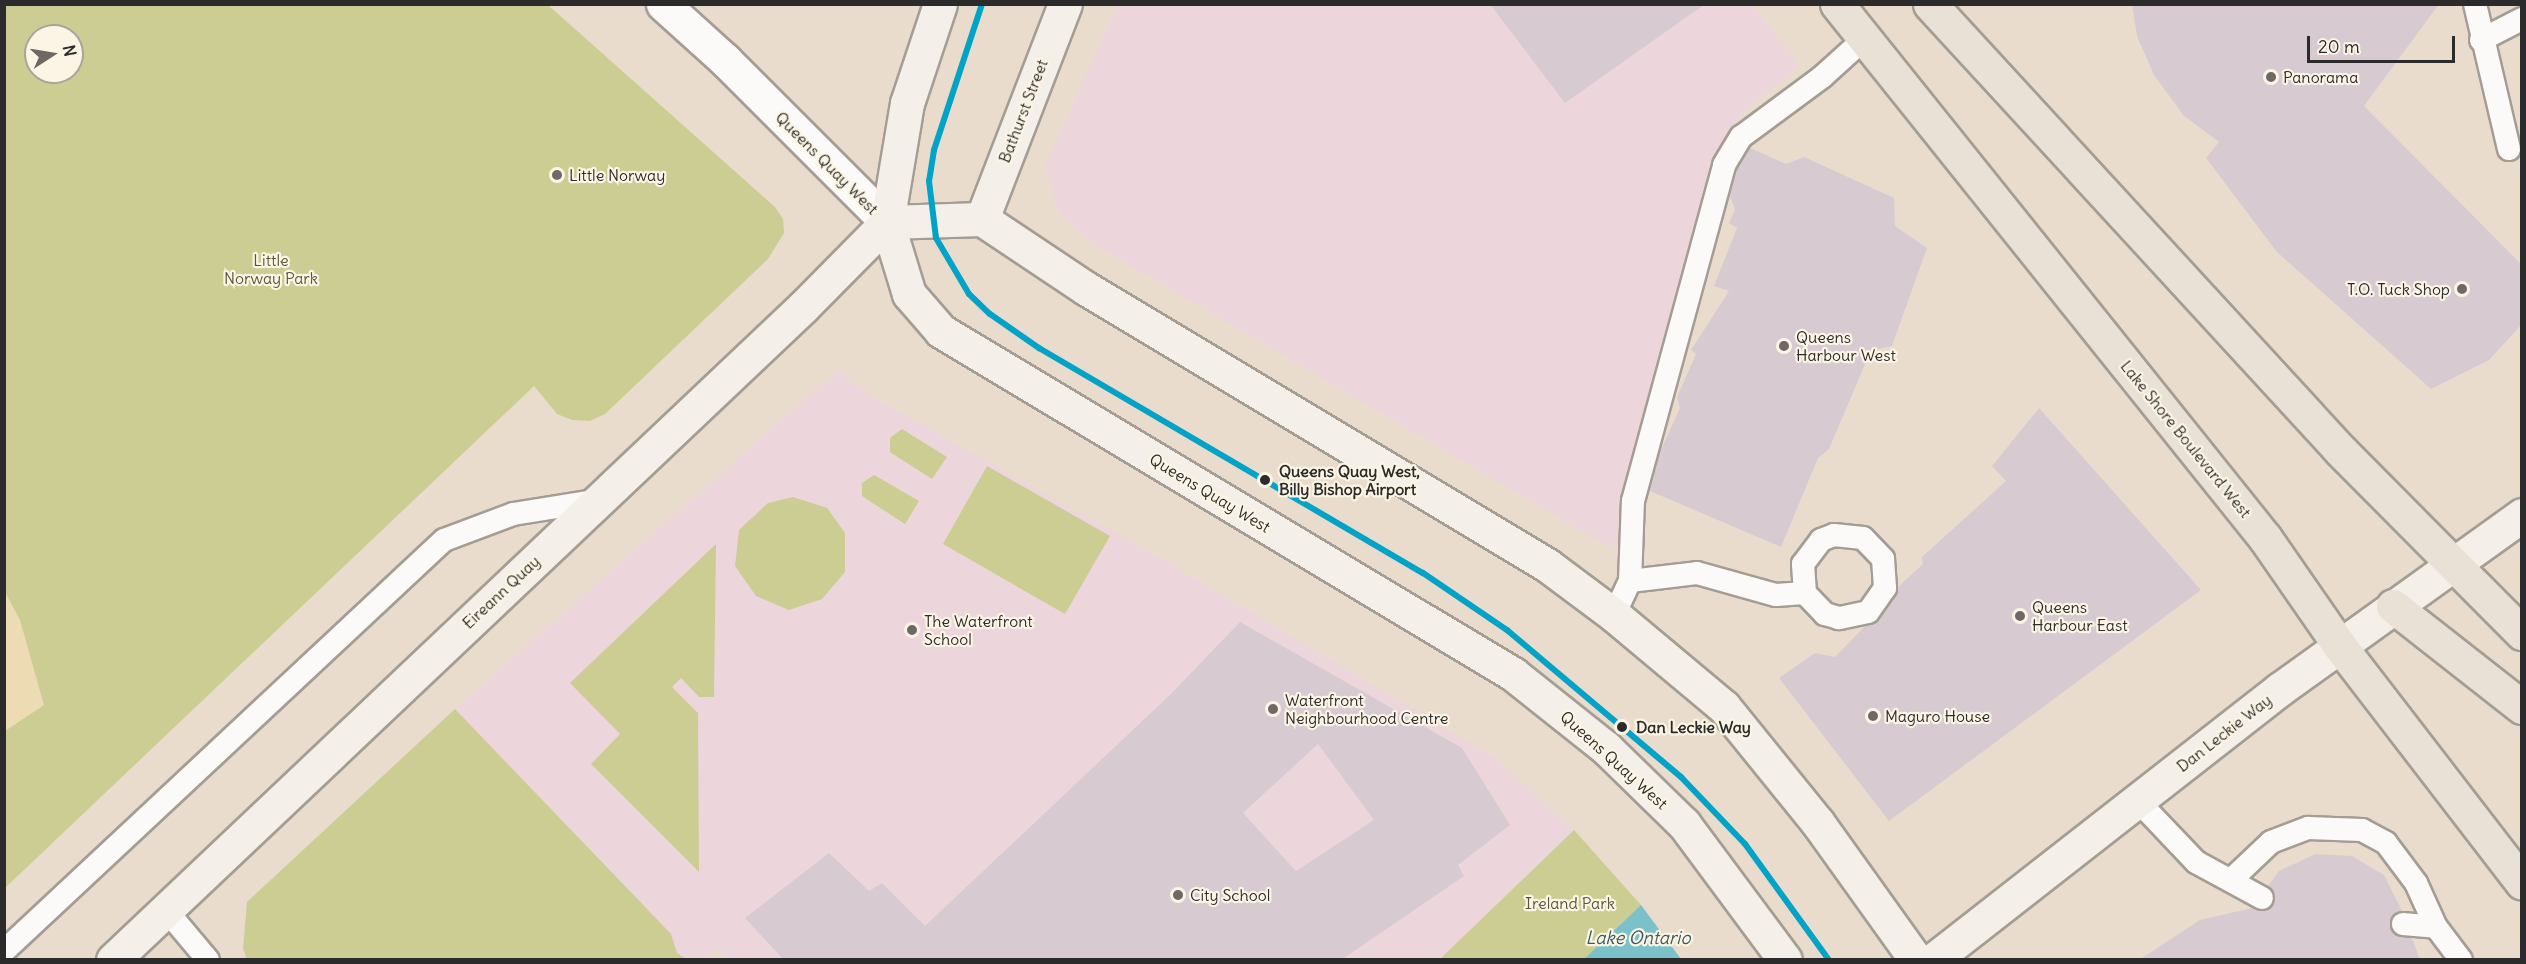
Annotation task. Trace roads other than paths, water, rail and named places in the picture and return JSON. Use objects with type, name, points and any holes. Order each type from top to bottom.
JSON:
[{"type":"highway","name":"Lake Shore Boulevard West","points":[[1837,4],[1863,40],[2265,538],[2339,645],[2522,883]]},
{"type":"highway","points":[[1930,4],[2341,452],[2454,562],[2522,633]]},
{"type":"highway","points":[[2393,606],[2522,707]]},
{"type":"street","name":"Queens Quay West","points":[[663,4],[725,60],[887,222],[909,294],[941,331],[1513,674],[1606,748],[1684,824],[1785,960]]},
{"type":"street","points":[[940,4],[907,103],[887,222],[982,219],[1087,289],[1547,566],[1614,615],[1724,707],[1818,823],[1916,960]]},
{"type":"street","name":"Bathurst Street","points":[[982,219],[1065,4]]},
{"type":"street","name":"Eireann Quay","points":[[113,960],[600,500],[887,222]]},
{"type":"street","name":"Dan Leckie Way","points":[[1933,960],[2339,645],[2522,515]]},
{"type":"lane","points":[[2475,4],[2481,40],[2509,149]]},
{"type":"lane","points":[[2481,40],[2522,19]]},
{"type":"lane","points":[[1614,615],[1630,581],[1633,501],[1724,165],[1741,137],[1822,77],[1863,40]]},
{"type":"lane","points":[[4,951],[444,540],[513,514],[600,500]]},
{"type":"lane","points":[[1630,581],[1697,573],[1776,595],[1805,593]]},
{"type":"lane","points":[[2138,801],[2196,862],[2262,898]]},
{"type":"lane","points":[[2231,880],[2271,842],[2308,828],[2362,830],[2386,843],[2416,883],[2436,927],[2461,960]]},
{"type":"lane","points":[[166,910],[208,960]]},
{"type":"lane","points":[[2403,924],[2436,927]]},
{"type":"water","name":"Lake Ontario","points":[[1641,905],[1681,959],[1584,959]]},
{"type":"place","name":"Panorama","points":[[2271,77]]},
{"type":"place","name":"Little Norway","points":[[557,175]]},
{"type":"place","name":"T.O. Tuck Shop","points":[[2462,289]]},
{"type":"place","name":"Queens Harbour West","points":[[1784,346]]},
{"type":"place","name":"Queens Quay West, Billy Bishop Airport","points":[[1265,480]]},
{"type":"place","name":"Queens Harbour East","points":[[2020,616]]},
{"type":"place","name":"The Waterfront School","points":[[912,630]]},
{"type":"place","name":"Waterfront Neighbourhood Centre","points":[[1273,709]]},
{"type":"place","name":"Maguro House","points":[[1873,716]]},
{"type":"place","name":"Dan Leckie Way","points":[[1622,727]]},
{"type":"place","name":"City School","points":[[1178,895]]},
{"type":"park label","name":"Little Norway Park","points":[[271,269]]},
{"type":"park label","name":"Ireland Park","points":[[1570,903]]}]
